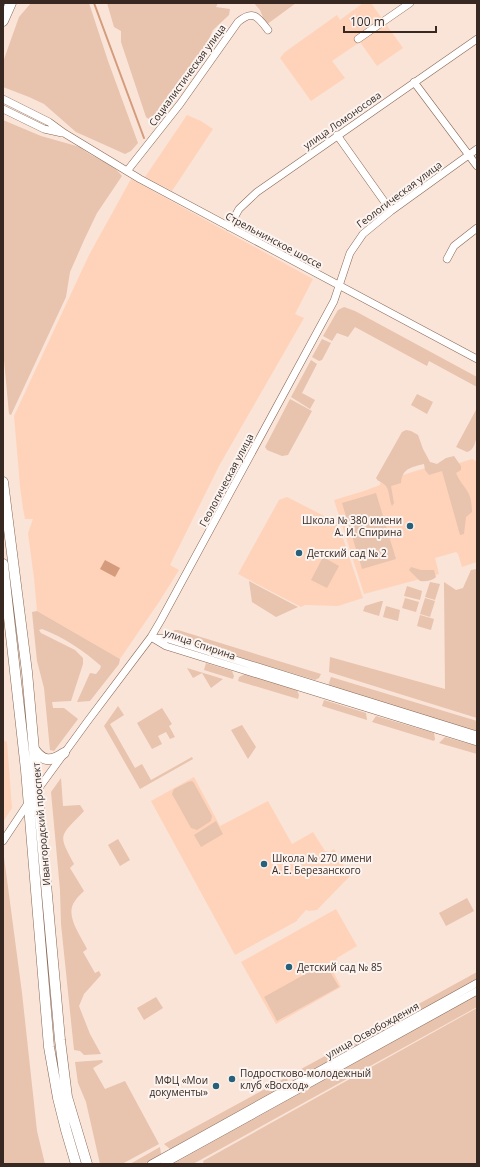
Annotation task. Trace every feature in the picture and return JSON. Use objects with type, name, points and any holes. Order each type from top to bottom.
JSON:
[{"type":"highway","points":[[3,21],[11,3]]},
{"type":"highway","name":"Ивангородский проспект","points":[[3,482],[27,672],[64,1076],[67,1097],[87,1164]]},
{"type":"highway","name":"Ивангородский проспект","points":[[3,564],[29,803],[52,1065],[66,1130],[76,1164]]},
{"type":"highway","points":[[34,748],[41,757],[46,759],[58,758],[64,753]]},
{"type":"street","points":[[358,39],[410,3]]},
{"type":"street","name":"Социалистическая улица","points":[[127,171],[180,104],[238,22],[252,15],[257,16],[268,30]]},
{"type":"street","name":"улица Ломоносова","points":[[229,227],[239,209],[257,192],[477,39]]},
{"type":"street","points":[[414,82],[477,166]]},
{"type":"street","name":"Стрельнинское шоссе","points":[[3,99],[49,122],[64,133],[127,171],[229,227],[477,359]]},
{"type":"street","name":"Стрельнинское шоссе","points":[[3,109],[44,129],[64,133]]},
{"type":"street","points":[[337,135],[391,211]]},
{"type":"street","name":"Геологическая улица","points":[[3,840],[64,753],[151,637],[187,574],[330,308],[350,253],[357,240],[369,228],[391,211],[477,149]]},
{"type":"street","points":[[447,259],[454,246],[477,228]]},
{"type":"street","name":"улица Спирина","points":[[151,637],[168,639],[477,735]]},
{"type":"street","name":"улица Спирина","points":[[151,637],[166,646],[477,742]]},
{"type":"street","name":"улица Освобождения","points":[[151,1164],[477,983]]},
{"type":"street","name":"улица Освобождения","points":[[164,1164],[477,991]]},
{"type":"shaded area","points":[[31,3],[89,3],[108,61],[138,143],[131,151],[125,154],[76,132],[44,104],[3,87],[3,62],[19,17]]},
{"type":"shaded area","points":[[107,3],[218,3],[216,7],[230,9],[229,15],[213,30],[202,55],[156,120],[150,120],[146,117],[121,42],[121,31],[114,27]]},
{"type":"shaded area","points":[[254,3],[296,3],[266,25],[260,10]]},
{"type":"shaded area","points":[[363,3],[371,3],[403,48],[377,66],[360,42],[332,61],[345,78],[311,101],[280,58],[285,52],[337,15],[340,20]]},
{"type":"shaded area","points":[[187,115],[201,121],[213,129],[172,191],[145,177]]},
{"type":"shaded area","points":[[3,120],[41,136],[80,147],[113,167],[122,176],[97,213],[85,238],[70,272],[66,297],[11,415],[9,414],[3,349]]},
{"type":"shaded area","points":[[131,179],[313,279],[295,314],[304,318],[219,466],[170,565],[179,570],[120,659],[37,611],[28,533],[33,519],[25,519],[23,509],[14,416],[89,255]]},
{"type":"shaded area","points":[[344,307],[355,311],[477,377],[477,387],[429,361],[427,366],[355,327],[348,337],[337,333],[332,341],[323,336],[338,310]]},
{"type":"shaded area","points":[[322,339],[331,343],[322,360],[319,361],[312,357]]},
{"type":"shaded area","points":[[311,360],[317,364],[302,393],[315,400],[310,409],[291,397]]},
{"type":"shaded area","points":[[417,394],[433,402],[427,414],[411,405]]},
{"type":"shaded area","points":[[290,399],[312,411],[288,455],[282,456],[267,450],[265,447]]},
{"type":"shaded area","points":[[477,408],[476,440],[471,450],[467,452],[456,447]]},
{"type":"shaded area","points":[[406,430],[418,435],[430,462],[437,464],[446,458],[454,456],[461,466],[461,470],[456,473],[469,494],[472,504],[472,512],[466,517],[464,534],[460,535],[442,471],[429,475],[425,470],[424,464],[408,469],[403,474],[401,483],[391,486],[394,503],[392,506],[386,486],[376,478],[402,432]]},
{"type":"shaded area","name":"Школа № 380 имени А. И. Спирина","points":[[454,459],[456,464],[472,459],[476,461],[477,562],[462,567],[456,552],[435,558],[439,574],[364,594],[334,500],[364,491],[380,485],[380,483],[409,473]]},
{"type":"shaded area","points":[[376,493],[396,559],[362,569],[342,503]]},
{"type":"shaded area","name":"Детский сад № 2","points":[[287,497],[338,523],[363,598],[338,606],[305,605],[301,607],[238,574],[279,500]]},
{"type":"shaded area","points":[[323,557],[339,566],[327,588],[311,580]]},
{"type":"shaded area","points":[[105,560],[120,568],[115,577],[100,569]]},
{"type":"shaded area","points":[[411,567],[421,570],[434,570],[436,577],[428,581],[420,581],[409,570]]},
{"type":"shaded area","points":[[477,569],[477,718],[329,672],[330,657],[445,689],[444,582],[456,590],[463,588],[471,570]]},
{"type":"shaded area","points":[[249,581],[298,607],[276,617],[252,602]]},
{"type":"shaded area","points":[[430,582],[440,584],[435,600],[425,597]]},
{"type":"shaded area","points":[[407,586],[422,591],[420,600],[404,596]]},
{"type":"shaded area","points":[[405,598],[419,602],[416,612],[402,608]]},
{"type":"shaded area","points":[[425,598],[435,601],[430,617],[420,614]]},
{"type":"shaded area","points":[[383,601],[379,616],[363,611],[365,606]]},
{"type":"shaded area","points":[[386,606],[400,610],[398,621],[383,617]]},
{"type":"shaded area","points":[[37,611],[120,659],[119,664],[90,701],[77,702],[90,673],[96,674],[101,666],[66,640],[42,629],[39,630],[41,633],[75,650],[83,658],[83,664],[71,701],[52,702],[53,708],[64,708],[78,719],[54,751],[50,750],[44,688],[37,661],[32,612]]},
{"type":"shaded area","points":[[420,615],[434,619],[431,630],[417,626]]},
{"type":"shaded area","points":[[174,630],[321,674],[319,678],[315,680],[171,637]]},
{"type":"shaded area","points":[[206,663],[232,671],[234,676],[233,679],[204,670]]},
{"type":"shaded area","points":[[187,668],[223,679],[211,688],[202,673],[193,678]]},
{"type":"shaded area","points":[[245,674],[297,690],[299,695],[298,699],[238,681],[239,677]]},
{"type":"shaded area","points":[[331,677],[477,721],[477,732],[328,686]]},
{"type":"shaded area","points":[[324,700],[366,713],[367,720],[322,706]]},
{"type":"shaded area","points":[[118,706],[124,715],[110,724],[135,768],[142,764],[151,780],[192,757],[193,759],[140,789],[104,726]]},
{"type":"shaded area","points":[[162,708],[172,724],[169,726],[175,737],[170,739],[166,732],[158,736],[162,744],[152,749],[137,723]]},
{"type":"shaded area","points":[[376,716],[434,733],[435,739],[434,741],[372,722]]},
{"type":"shaded area","points":[[242,725],[256,747],[248,759],[231,730]]},
{"type":"shaded area","points":[[445,737],[477,746],[477,754],[439,743]]},
{"type":"shaded area","points":[[3,740],[7,742],[12,808],[3,822]]},
{"type":"shaded area","name":"Школа № 270 имени А. Е. Березанского","points":[[194,777],[220,826],[268,801],[292,844],[313,832],[325,851],[330,852],[334,849],[350,876],[317,910],[306,910],[297,921],[235,955],[151,801]]},
{"type":"shaded area","points":[[61,778],[63,806],[80,805],[84,811],[66,831],[63,840],[74,864],[70,868],[84,891],[77,898],[72,907],[72,919],[87,949],[83,952],[95,973],[99,971],[101,975],[84,994],[79,1006],[90,1034],[101,1054],[84,1055],[80,1051],[74,1050],[61,924],[60,890],[51,792]]},
{"type":"shaded area","points":[[192,781],[194,783],[212,816],[211,821],[197,830],[191,828],[172,794],[174,789]]},
{"type":"shaded area","points":[[216,821],[223,834],[201,847],[194,835]]},
{"type":"shaded area","points":[[118,839],[130,860],[120,866],[108,845]]},
{"type":"shaded area","points":[[4,857],[22,993],[37,1131],[45,1164],[3,1164]]},
{"type":"shaded area","points":[[467,898],[474,911],[446,926],[439,913]]},
{"type":"shaded area","name":"Детский сад № 85","points":[[336,909],[357,946],[337,958],[333,971],[341,987],[276,1024],[241,962]]},
{"type":"shaded area","points":[[325,963],[339,987],[277,1021],[264,997]]},
{"type":"shaded area","points":[[477,972],[477,980],[410,1016],[404,1012]]},
{"type":"shaded area","points":[[477,995],[477,1007],[193,1164],[173,1164]]},
{"type":"shaded area","points":[[156,997],[163,1008],[144,1020],[137,1008]]},
{"type":"shaded area","points":[[477,1008],[477,1164],[204,1164],[203,1161]]},
{"type":"shaded area","points":[[400,1015],[401,1022],[298,1078],[292,1074]]},
{"type":"shaded area","points":[[102,1060],[103,1062],[93,1068],[105,1089],[125,1081],[159,1144],[122,1164],[100,1164],[86,1102],[78,1083],[75,1062]]},
{"type":"shaded area","points":[[287,1077],[288,1084],[170,1149],[164,1144]]},
{"type":"shaded area","points":[[160,1147],[161,1154],[144,1164],[130,1164]]},
{"type":"waterway","points":[[94,3],[144,138]]},
{"type":"place","name":"Школа № 380 имени А. И. Спирина","points":[[410,526]]},
{"type":"place","name":"Детский сад № 2","points":[[299,553]]},
{"type":"place","name":"Школа № 270 имени А. Е. Березанского","points":[[264,864]]},
{"type":"place","name":"Детский сад № 85","points":[[289,967]]},
{"type":"place","name":"Подростково-молодежный клуб «Восход»","points":[[232,1079]]},
{"type":"place","name":"МФЦ «Мои документы»","points":[[216,1086]]}]
